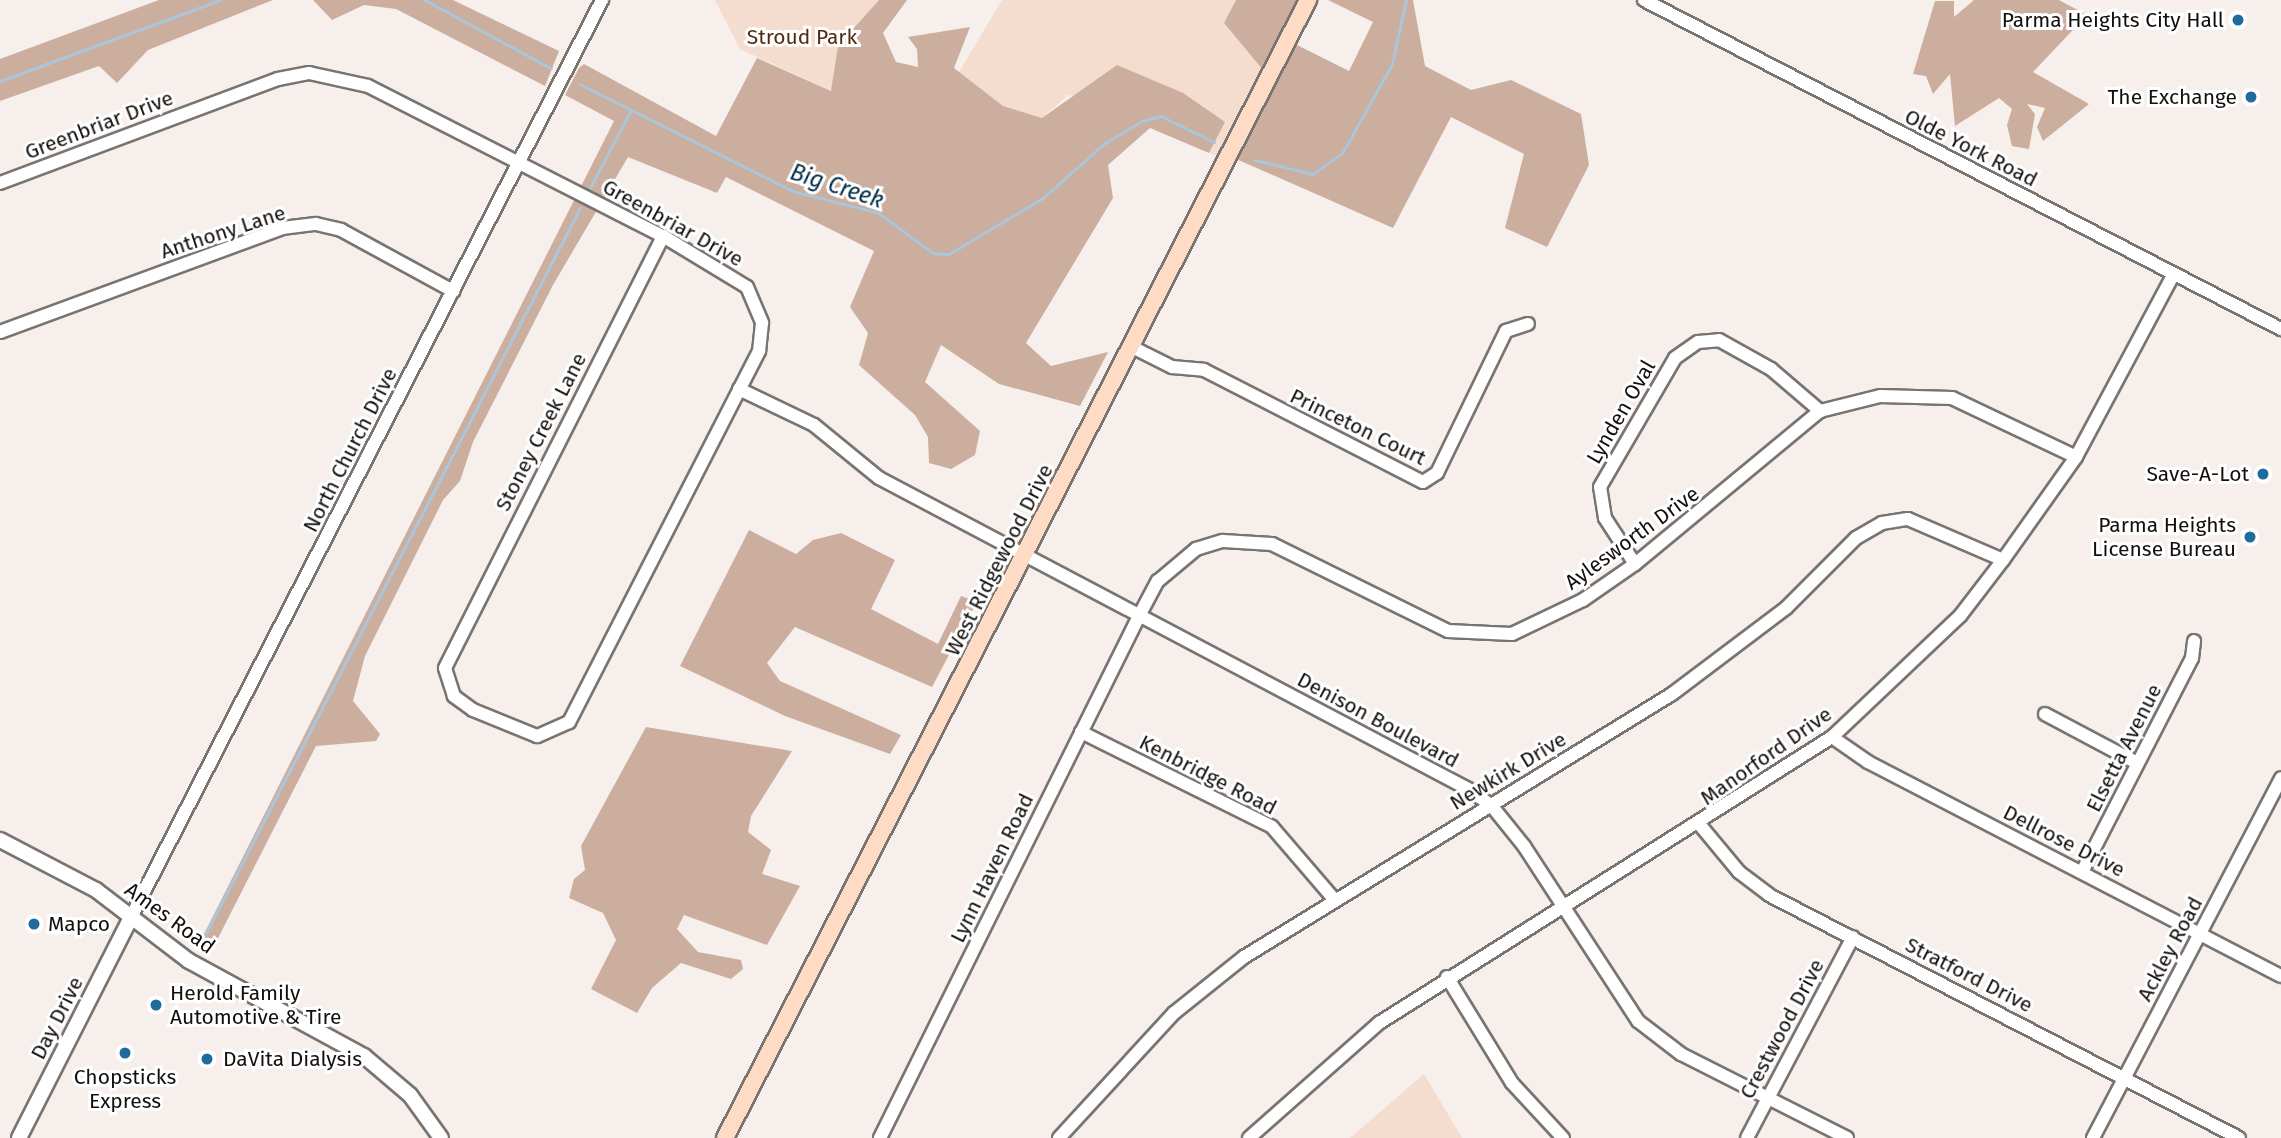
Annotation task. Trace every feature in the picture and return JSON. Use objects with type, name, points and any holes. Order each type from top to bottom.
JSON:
[{"type":"main road","name":"West Ridgewood Drive","points":[[725,1138],[1308,0]]},
{"type":"street","name":"North Church Drive","points":[[131,917],[602,0]]},
{"type":"street","name":"Olde York Road","points":[[1644,0],[2281,330]]},
{"type":"street","name":"Greenbriar Drive","points":[[0,183],[278,79],[309,73],[368,86],[663,236],[731,275],[758,303],[758,351],[569,722],[537,736],[473,710],[454,696],[445,668],[452,645]]},
{"type":"street","name":"Anthony Lane","points":[[0,332],[282,228],[316,224],[341,230],[453,291]]},
{"type":"street","name":"Stoney Creek Lane","points":[[452,645],[663,236]]},
{"type":"street","name":"Manorford Drive","points":[[1250,1138],[1379,1023],[1561,905],[1700,825],[1832,737],[1960,616],[2003,561],[2076,457],[2173,275]]},
{"type":"street","name":"Princeton Court","points":[[1132,347],[1172,367],[1207,371],[1423,482],[1437,473],[1506,331],[1528,324]]},
{"type":"street","name":"Lynden Oval","points":[[1635,564],[1605,518],[1600,487],[1675,358],[1698,342],[1719,340],[1772,369],[1820,411]]},
{"type":"street","name":"Denison Boulevard","points":[[739,388],[814,425],[879,478],[1491,805],[1638,1021],[1681,1054],[1847,1138]]},
{"type":"street","name":"Aylesworth Drive","points":[[1139,615],[1177,563],[1223,541],[1272,544],[1427,623],[1484,636],[1536,626],[1635,564],[1820,411],[1880,396],[1952,398],[2076,457]]},
{"type":"street","name":"Newkirk Drive","points":[[1059,1138],[1174,1013],[1333,898],[1491,805],[1727,655],[1882,523],[1908,519],[1936,527],[2003,561]]},
{"type":"street","name":"Lynn Haven Road","points":[[880,1138],[1139,615]]},
{"type":"street","name":"Elsetta Avenue","points":[[2082,872],[2193,658],[2194,640]]},
{"type":"street","points":[[2045,714],[2137,763]]},
{"type":"street","name":"Kenbridge Road","points":[[1082,732],[1272,827],[1333,898]]},
{"type":"street","name":"Dellrose Drive","points":[[1832,737],[1868,762],[2281,976]]},
{"type":"street","name":"Ackley Road","points":[[2093,1138],[2281,778]]},
{"type":"street","name":"Stratford Drive","points":[[1700,825],[1739,872],[1769,895],[2125,1076],[2239,1138]]},
{"type":"street","name":"Ames Road","points":[[0,840],[96,890],[189,961],[373,1062],[410,1095],[441,1138]]},
{"type":"street","name":"Day Drive","points":[[19,1138],[131,917]]},
{"type":"street","name":"Crestwood Drive","points":[[1747,1138],[1853,937]]},
{"type":"street","points":[[1447,977],[1512,1083],[1563,1138]]},
{"type":"green space","name":"Stroud Park","points":[[715,0],[879,0],[838,46],[832,91],[740,49]]},
{"type":"green space","points":[[1002,0],[1236,0],[1224,23],[1263,70],[1217,156],[1209,153],[1225,121],[1068,95],[1042,118],[1003,106],[959,72]]},
{"type":"green space","points":[[1424,1074],[1462,1138],[1350,1138]]},
{"type":"shaded area","points":[[159,0],[273,0],[148,50],[117,83],[99,66],[0,101],[0,59]]},
{"type":"shaded area","points":[[313,0],[453,0],[559,51],[545,86],[396,9],[364,5],[332,20]]},
{"type":"shaded area","points":[[879,0],[907,0],[883,33],[896,62],[918,67],[917,49],[908,37],[970,27],[954,68],[1003,106],[1042,118],[1117,65],[1183,93],[1225,122],[1209,153],[1150,128],[1108,165],[1113,198],[1026,343],[1051,366],[1108,352],[1080,406],[999,384],[941,345],[925,382],[980,431],[975,455],[951,469],[929,463],[928,437],[915,415],[859,365],[868,333],[850,307],[874,251],[726,177],[717,193],[628,157],[553,285],[473,442],[460,481],[443,500],[365,656],[353,701],[380,734],[376,741],[316,746],[215,944],[201,940],[614,121],[565,95],[579,68],[584,64],[716,136],[757,58],[831,91],[838,46]]},
{"type":"shaded area","points":[[1236,0],[1297,0],[1263,70],[1224,23]]},
{"type":"shaded area","points":[[1328,0],[1413,0],[1425,66],[1471,90],[1511,80],[1581,114],[1589,165],[1547,247],[1505,228],[1524,154],[1451,117],[1393,228],[1234,158],[1295,44],[1349,71],[1373,22]]},
{"type":"shaded area","points":[[1974,0],[2059,0],[2087,15],[2033,72],[2089,104],[2043,141],[2037,127],[2045,108],[2027,104],[2035,114],[2029,149],[2012,146],[2007,125],[2012,109],[1999,98],[1955,126],[1950,74],[1933,94],[1926,76],[1913,74],[1935,1],[1954,1],[1954,17]]},
{"type":"shaded area","points":[[749,530],[796,554],[813,540],[841,533],[895,560],[871,609],[938,644],[961,596],[977,602],[932,687],[795,627],[767,663],[780,681],[901,735],[890,754],[785,716],[680,666]]},
{"type":"shaded area","points":[[646,727],[792,751],[751,816],[748,832],[771,850],[762,874],[800,886],[767,945],[684,915],[677,929],[698,952],[741,960],[743,969],[731,979],[681,963],[652,988],[637,1013],[591,989],[616,940],[603,913],[569,898],[574,879],[585,870],[581,846]]},
{"type":"waterway","name":"Big Creek","points":[[0,81],[220,0]]},
{"type":"waterway","name":"Big Creek","points":[[425,0],[551,68]]},
{"type":"waterway","name":"Big Creek","points":[[1255,160],[1313,174],[1343,152],[1392,64],[1406,0]]},
{"type":"waterway","name":"Big Creek","points":[[580,84],[793,191],[879,213],[933,253],[949,254],[1043,198],[1105,143],[1142,121],[1161,116],[1214,142]]},
{"type":"waterway","points":[[590,188],[631,110]]},
{"type":"waterway","points":[[203,939],[580,208]]},
{"type":"place","name":"Parma Heights City Hall","points":[[2238,20]]},
{"type":"place","name":"The Exchange","points":[[2251,97]]},
{"type":"place","name":"Save-A-Lot","points":[[2263,474]]},
{"type":"place","name":"Parma Heights License Bureau","points":[[2250,537]]},
{"type":"place","name":"Mapco","points":[[34,924]]},
{"type":"place","name":"Herold Family Automotive & Tire","points":[[156,1005]]},
{"type":"place","name":"Chopsticks Express","points":[[125,1053]]},
{"type":"place","name":"DaVita Dialysis","points":[[207,1059]]}]
